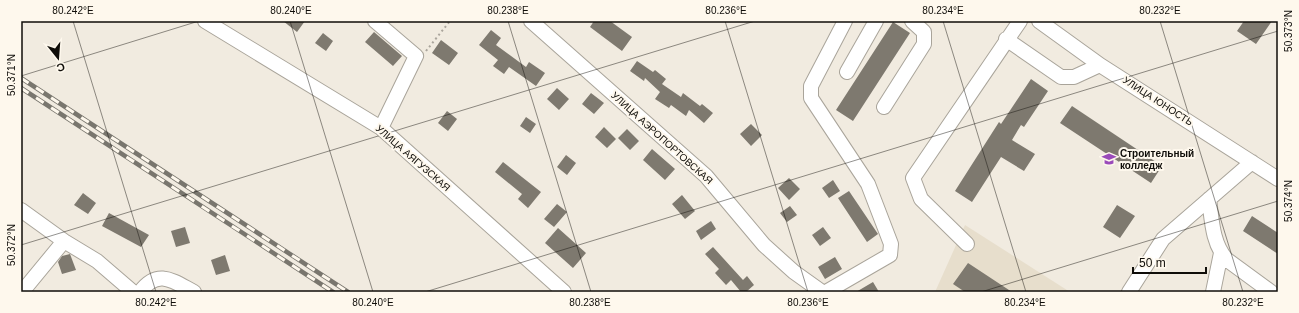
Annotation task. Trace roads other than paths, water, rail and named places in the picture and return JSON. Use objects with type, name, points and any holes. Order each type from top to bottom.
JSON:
[{"type":"street","name":"УЛИЦА АЯГУЗСКАЯ","points":[[205,21],[380,128],[564,292]]},
{"type":"street","points":[[375,21],[416,56],[380,128]]},
{"type":"street","points":[[826,292],[890,255],[891,244],[868,184],[810,98],[811,86],[845,21]]},
{"type":"street","points":[[847,72],[876,21]]},
{"type":"street","points":[[884,107],[924,44],[924,32],[912,21]]},
{"type":"street","points":[[967,244],[921,199],[913,178],[1006,39],[1020,21]]},
{"type":"street","name":"УЛИЦА ЮНОСТЬ","points":[[1039,21],[1100,64],[1252,162],[1276,174]]},
{"type":"street","name":"УЛИЦА АЭРОПОРТОВСКАЯ","points":[[540,24],[706,176],[764,246],[794,272],[822,292]]},
{"type":"street","points":[[1006,39],[1061,77],[1074,77],[1100,64]]},
{"type":"street","points":[[1129,292],[1163,239],[1252,162]]},
{"type":"street","points":[[1209,199],[1216,245],[1221,253],[1226,259],[1271,292]]},
{"type":"street","points":[[21,210],[64,241],[97,261],[133,292]]},
{"type":"street","points":[[22,292],[64,241]]},
{"type":"street","points":[[1213,292],[1221,253]]},
{"type":"street","points":[[140,292],[148,282],[158,278],[168,278],[194,292]]},
{"type":"railway","points":[[21,78],[348,292]]},
{"type":"railway","points":[[21,88],[333,292]]},
{"type":"place","name":"Строительный колледж","points":[[1109,159]]}]
